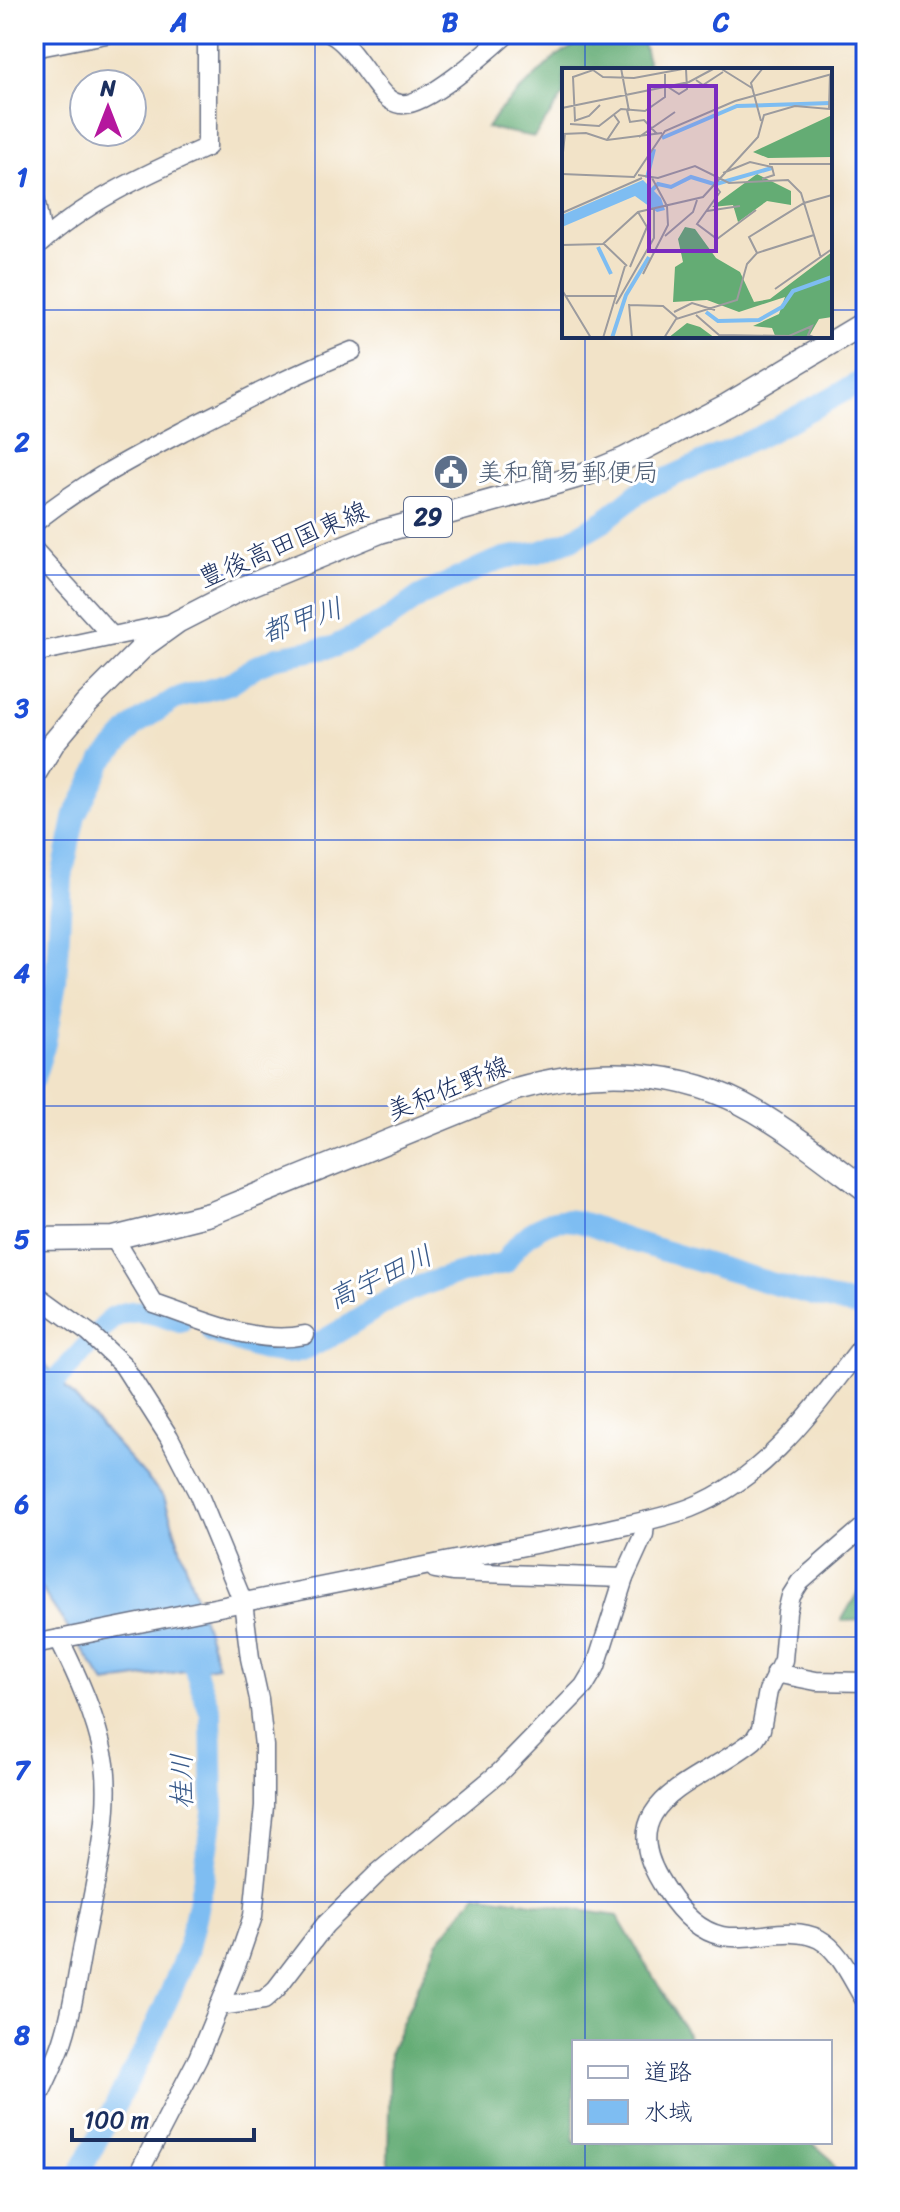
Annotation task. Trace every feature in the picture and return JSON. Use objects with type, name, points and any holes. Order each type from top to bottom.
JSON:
[{"type":"main road","name":"豊後高田国東線","points":[[34,775],[54,742],[86,704],[145,645],[177,622],[243,588],[380,532],[590,473],[624,459],[727,405],[866,322]]},
{"type":"main road","name":"美和佐野線","points":[[34,1239],[114,1238],[210,1214],[516,1089],[591,1074],[645,1075],[670,1079],[724,1096],[778,1125],[866,1190]]},
{"type":"street","points":[[34,48],[106,34]]},
{"type":"street","points":[[38,245],[110,193],[207,147],[207,34]]},
{"type":"street","points":[[331,34],[382,93],[393,102],[411,105],[472,64],[507,34]]},
{"type":"street","points":[[34,193],[38,245]]},
{"type":"street","points":[[34,523],[113,467],[289,376],[352,351]]},
{"type":"street","points":[[34,550],[112,636]]},
{"type":"street","points":[[34,653],[177,622]]},
{"type":"street","points":[[114,1238],[154,1304],[250,1335],[288,1339],[305,1335]]},
{"type":"street","points":[[34,1293],[94,1337],[123,1365],[169,1437],[198,1493],[239,1602],[262,1730],[264,1806],[253,1916],[198,2058],[136,2178]]},
{"type":"street","points":[[34,1644],[645,1521],[709,1500],[764,1462],[809,1415],[866,1341]]},
{"type":"street","points":[[219,2006],[264,2000],[325,1925],[379,1872],[500,1772],[592,1677],[624,1578],[644,1534],[645,1521]]},
{"type":"street","points":[[866,1525],[800,1582],[791,1596],[783,1660],[768,1691],[761,1729],[754,1740],[692,1777],[664,1801],[647,1829],[645,1845],[647,1858],[673,1901],[693,1922],[706,1930],[734,1937],[794,1933],[820,1939],[841,1961],[866,2002]]},
{"type":"street","points":[[431,1565],[436,1570],[452,1572],[624,1578]]},
{"type":"street","points":[[34,2107],[63,2041],[98,1866],[106,1785],[104,1759],[89,1709],[62,1639]]},
{"type":"street","points":[[775,1673],[816,1681],[866,1682]]},
{"type":"green space","points":[[594,34],[616,34],[643,42],[650,68],[562,68],[562,98],[534,137],[487,128],[498,112],[555,57]]},
{"type":"green space","points":[[866,1580],[866,1620],[841,1621],[863,1583]]},
{"type":"green space","points":[[476,1894],[617,1916],[691,2040],[572,2040],[572,2144],[813,2144],[832,2160],[838,2178],[392,2178],[388,2164],[390,2052],[437,1943]]},
{"type":"water","points":[[34,1352],[164,1497],[218,1666],[105,1683],[34,1578]]},
{"type":"waterway","name":"都甲川","points":[[34,1078],[45,1043],[56,983],[62,877],[75,815],[103,760],[135,725],[175,699],[229,684],[256,666],[277,657],[333,647],[384,622],[420,596],[486,565],[504,558],[539,552],[571,540],[605,520],[642,490],[765,434],[866,379]]},
{"type":"waterway","name":"高宇田川","points":[[212,1332],[266,1350],[284,1353],[297,1351],[326,1339],[412,1289],[505,1263],[528,1235],[553,1221],[561,1220],[589,1225],[631,1241],[866,1308]]},
{"type":"waterway","name":"高宇田川","points":[[34,1405],[112,1318],[138,1311],[180,1322]]},
{"type":"waterway","name":"桂川","points":[[77,2178],[147,2045],[170,1994],[187,1952],[203,1882],[213,1813],[211,1714],[186,1644]]},
{"type":"place","name":"美和簡易郵便局","points":[[451,472]]}]
